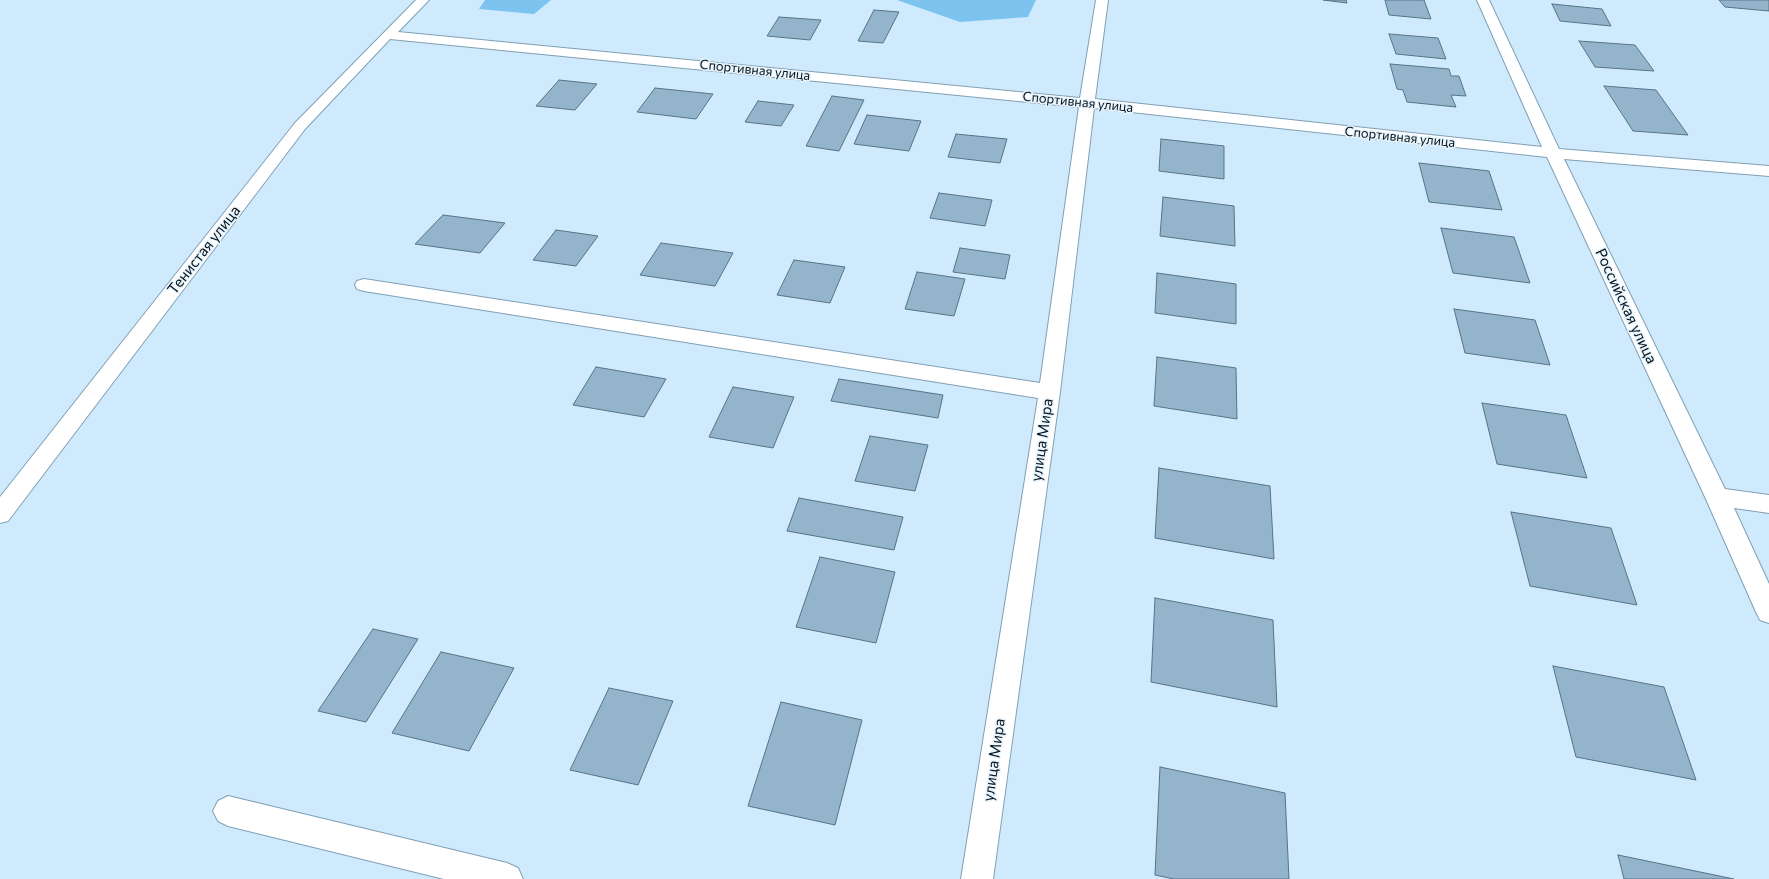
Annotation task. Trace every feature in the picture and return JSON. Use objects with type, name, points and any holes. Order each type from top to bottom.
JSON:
[{"type":"street","name":"Тенистая улица","points":[[0,514],[300,126],[387,35],[423,0]]},
{"type":"street","name":"улица Мира","points":[[977,879],[1049,392],[1102,0]]},
{"type":"street","name":"Российская улица","points":[[1483,0],[1553,153],[1717,497],[1769,612]]},
{"type":"street","name":"Спортивная улица","points":[[387,35],[1087,103],[1553,153],[1769,171]]},
{"type":"street","points":[[364,285],[1049,392]]},
{"type":"street","points":[[1717,497],[1769,504]]},
{"type":"street","points":[[228,811],[507,879]]},
{"type":"shaded area","points":[[485,0],[551,0],[534,14],[479,9]]},
{"type":"shaded area","points":[[897,0],[1036,0],[1028,17],[960,22]]},
{"type":"building","points":[[1323,0],[1346,0],[1347,3]]},
{"type":"building","points":[[1385,0],[1424,0],[1431,19],[1389,15]]},
{"type":"building","points":[[1719,0],[1769,0],[1769,11],[1725,7]]},
{"type":"building","points":[[1552,4],[1602,9],[1611,26],[1560,21]]},
{"type":"building","points":[[874,10],[899,12],[883,43],[858,41]]},
{"type":"building","points":[[779,17],[821,20],[810,40],[767,36]]},
{"type":"building","points":[[1389,34],[1438,38],[1446,59],[1396,54]]},
{"type":"building","points":[[1579,41],[1635,45],[1654,71],[1595,67]]},
{"type":"building","points":[[1390,64],[1449,69],[1451,76],[1459,76],[1466,96],[1451,95],[1456,107],[1407,102],[1403,90],[1397,89]]},
{"type":"building","points":[[559,80],[597,84],[575,110],[536,106]]},
{"type":"building","points":[[1604,86],[1656,90],[1688,135],[1633,131]]},
{"type":"building","points":[[655,88],[713,94],[696,119],[637,112]]},
{"type":"building","points":[[832,96],[864,100],[839,151],[806,146]]},
{"type":"building","points":[[758,101],[794,105],[781,126],[745,122]]},
{"type":"building","points":[[867,115],[921,121],[909,151],[854,144]]},
{"type":"building","points":[[956,134],[1007,139],[1000,163],[948,157]]},
{"type":"building","points":[[1161,139],[1224,146],[1224,179],[1159,171]]},
{"type":"building","points":[[1419,163],[1489,171],[1502,210],[1429,202]]},
{"type":"building","points":[[939,193],[992,200],[985,226],[930,218]]},
{"type":"building","points":[[1163,197],[1234,206],[1235,246],[1160,236]]},
{"type":"building","points":[[443,215],[505,223],[480,253],[415,244]]},
{"type":"building","points":[[1441,228],[1514,237],[1530,283],[1453,273]]},
{"type":"building","points":[[556,230],[598,236],[576,266],[533,260]]},
{"type":"building","points":[[661,243],[733,253],[715,286],[640,275]]},
{"type":"building","points":[[960,248],[1010,255],[1005,279],[953,272]]},
{"type":"building","points":[[794,260],[845,267],[830,303],[777,295]]},
{"type":"building","points":[[917,272],[965,279],[954,316],[905,309]]},
{"type":"building","points":[[1157,273],[1236,284],[1236,324],[1155,313]]},
{"type":"building","points":[[1454,309],[1535,320],[1550,365],[1465,353]]},
{"type":"building","points":[[1157,357],[1236,368],[1237,419],[1154,406]]},
{"type":"building","points":[[596,367],[666,379],[644,417],[573,405]]},
{"type":"building","points":[[839,379],[943,395],[938,418],[831,401]]},
{"type":"building","points":[[733,387],[794,397],[773,448],[709,437]]},
{"type":"building","points":[[1482,403],[1566,415],[1587,478],[1497,464]]},
{"type":"building","points":[[870,436],[928,445],[915,491],[855,481]]},
{"type":"building","points":[[1159,468],[1270,486],[1274,559],[1155,538]]},
{"type":"building","points":[[799,498],[903,517],[894,550],[787,531]]},
{"type":"building","points":[[1511,512],[1611,528],[1637,605],[1530,586]]},
{"type":"building","points":[[820,557],[895,572],[876,643],[796,627]]},
{"type":"building","points":[[1155,598],[1273,620],[1277,707],[1151,682]]},
{"type":"building","points":[[373,629],[418,639],[366,722],[318,711]]},
{"type":"building","points":[[441,652],[514,668],[469,751],[392,733]]},
{"type":"building","points":[[1553,666],[1664,687],[1696,780],[1576,757]]},
{"type":"building","points":[[609,688],[673,701],[638,785],[570,770]]},
{"type":"building","points":[[781,702],[862,720],[835,825],[748,806]]},
{"type":"building","points":[[1160,767],[1285,793],[1289,879],[1174,879],[1155,875]]},
{"type":"building","points":[[1618,855],[1734,879],[1624,879]]}]
